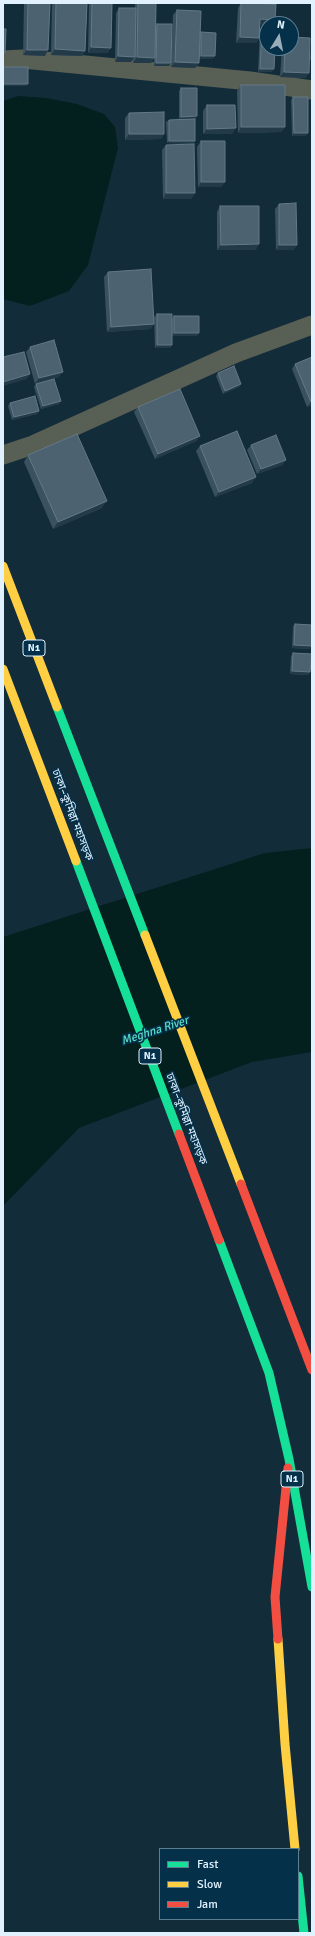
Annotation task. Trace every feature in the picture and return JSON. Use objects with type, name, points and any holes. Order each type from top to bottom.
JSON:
[{"type":"main road","name":"N1","points":[[3,566],[312,1370]]},
{"type":"main road","name":"ঢাকা–কুমিল্লা মহাসড়ক","points":[[3,669],[269,1373],[289,1459],[312,1587]]},
{"type":"main road","points":[[289,1459],[275,1597],[285,1744],[295,1848]]},
{"type":"main road","points":[[299,1886],[304,1933]]},
{"type":"street","points":[[3,60],[23,60],[250,81],[312,90]]},
{"type":"street","points":[[3,455],[54,435],[236,353],[312,325]]},
{"type":"water","points":[[18,96],[46,98],[77,104],[104,114],[115,127],[118,148],[88,265],[69,291],[30,306],[3,299],[3,101]]},
{"type":"water","name":"Meghna River","points":[[312,848],[312,1052],[252,1062],[79,1128],[3,1206],[3,937],[265,853]]},
{"type":"building","points":[[28,3],[50,3],[48,50],[27,50]]},
{"type":"building","points":[[56,3],[87,3],[85,51],[55,49]]},
{"type":"building","points":[[92,3],[112,3],[111,48],[91,47]]},
{"type":"building","points":[[138,3],[156,3],[155,58],[137,57]]},
{"type":"building","points":[[241,3],[276,4],[275,16],[259,16],[259,38],[240,37]]},
{"type":"building","points":[[119,8],[136,8],[135,57],[118,56]]},
{"type":"building","points":[[177,10],[201,11],[199,63],[175,62]]},
{"type":"building","points":[[157,24],[172,24],[171,63],[156,63]]},
{"type":"building","points":[[3,29],[6,29],[5,53],[3,53]]},
{"type":"building","points":[[201,32],[216,33],[215,56],[201,56]]},
{"type":"building","points":[[299,37],[310,38],[309,73],[284,72],[285,56],[299,56]]},
{"type":"building","points":[[261,56],[275,56],[274,69],[260,69]]},
{"type":"building","points":[[3,67],[28,67],[28,84],[3,84]]},
{"type":"building","points":[[241,85],[285,85],[285,127],[241,127]]},
{"type":"building","points":[[181,88],[197,88],[197,116],[181,117]]},
{"type":"building","points":[[293,97],[308,97],[308,133],[294,133]]},
{"type":"building","points":[[207,105],[235,105],[236,128],[207,129]]},
{"type":"building","points":[[164,112],[164,134],[129,134],[129,113]]},
{"type":"building","points":[[195,119],[195,141],[169,141],[169,120]]},
{"type":"building","points":[[201,141],[225,141],[225,182],[201,182]]},
{"type":"building","points":[[194,144],[195,193],[166,193],[166,145]]},
{"type":"building","points":[[296,203],[297,245],[279,245],[279,204]]},
{"type":"building","points":[[220,206],[259,206],[259,244],[221,245]]},
{"type":"building","points":[[151,269],[154,324],[111,327],[108,272]]},
{"type":"building","points":[[157,314],[172,314],[172,345],[157,345]]},
{"type":"building","points":[[174,316],[199,316],[199,333],[174,333]]},
{"type":"building","points":[[54,340],[63,372],[39,378],[30,347]]},
{"type":"building","points":[[24,352],[30,374],[3,382],[3,357]]},
{"type":"building","points":[[312,357],[312,401],[311,402],[295,364]]},
{"type":"building","points":[[234,366],[241,384],[225,391],[218,373]]},
{"type":"building","points":[[54,379],[61,401],[43,406],[36,384]]},
{"type":"building","points":[[180,389],[200,436],[158,454],[138,407]]},
{"type":"building","points":[[35,396],[39,411],[14,417],[10,403]]},
{"type":"building","points":[[237,431],[256,477],[219,492],[200,446]]},
{"type":"building","points":[[77,434],[107,501],[58,522],[28,455]]},
{"type":"building","points":[[276,435],[286,460],[261,469],[251,445]]},
{"type":"building","points":[[295,624],[312,625],[312,646],[294,645]]},
{"type":"building","points":[[293,653],[312,654],[310,672],[292,671]]},
{"type":"traffic: fast","points":[[57,707],[145,935]]},
{"type":"traffic: fast","points":[[76,861],[179,1134]]},
{"type":"traffic: fast","points":[[219,1240],[269,1373],[289,1459],[312,1587]]},
{"type":"traffic: fast","points":[[299,1886],[304,1933]]},
{"type":"traffic: slow","points":[[3,566],[57,707]]},
{"type":"traffic: slow","points":[[3,669],[76,861]]},
{"type":"traffic: slow","points":[[145,935],[241,1184]]},
{"type":"traffic: slow","points":[[278,1639],[285,1744],[295,1848]]},
{"type":"traffic: jam","points":[[179,1134],[219,1240]]},
{"type":"traffic: jam","points":[[241,1184],[312,1370]]},
{"type":"traffic: jam","points":[[278,1639],[275,1597],[288,1468]]}]
